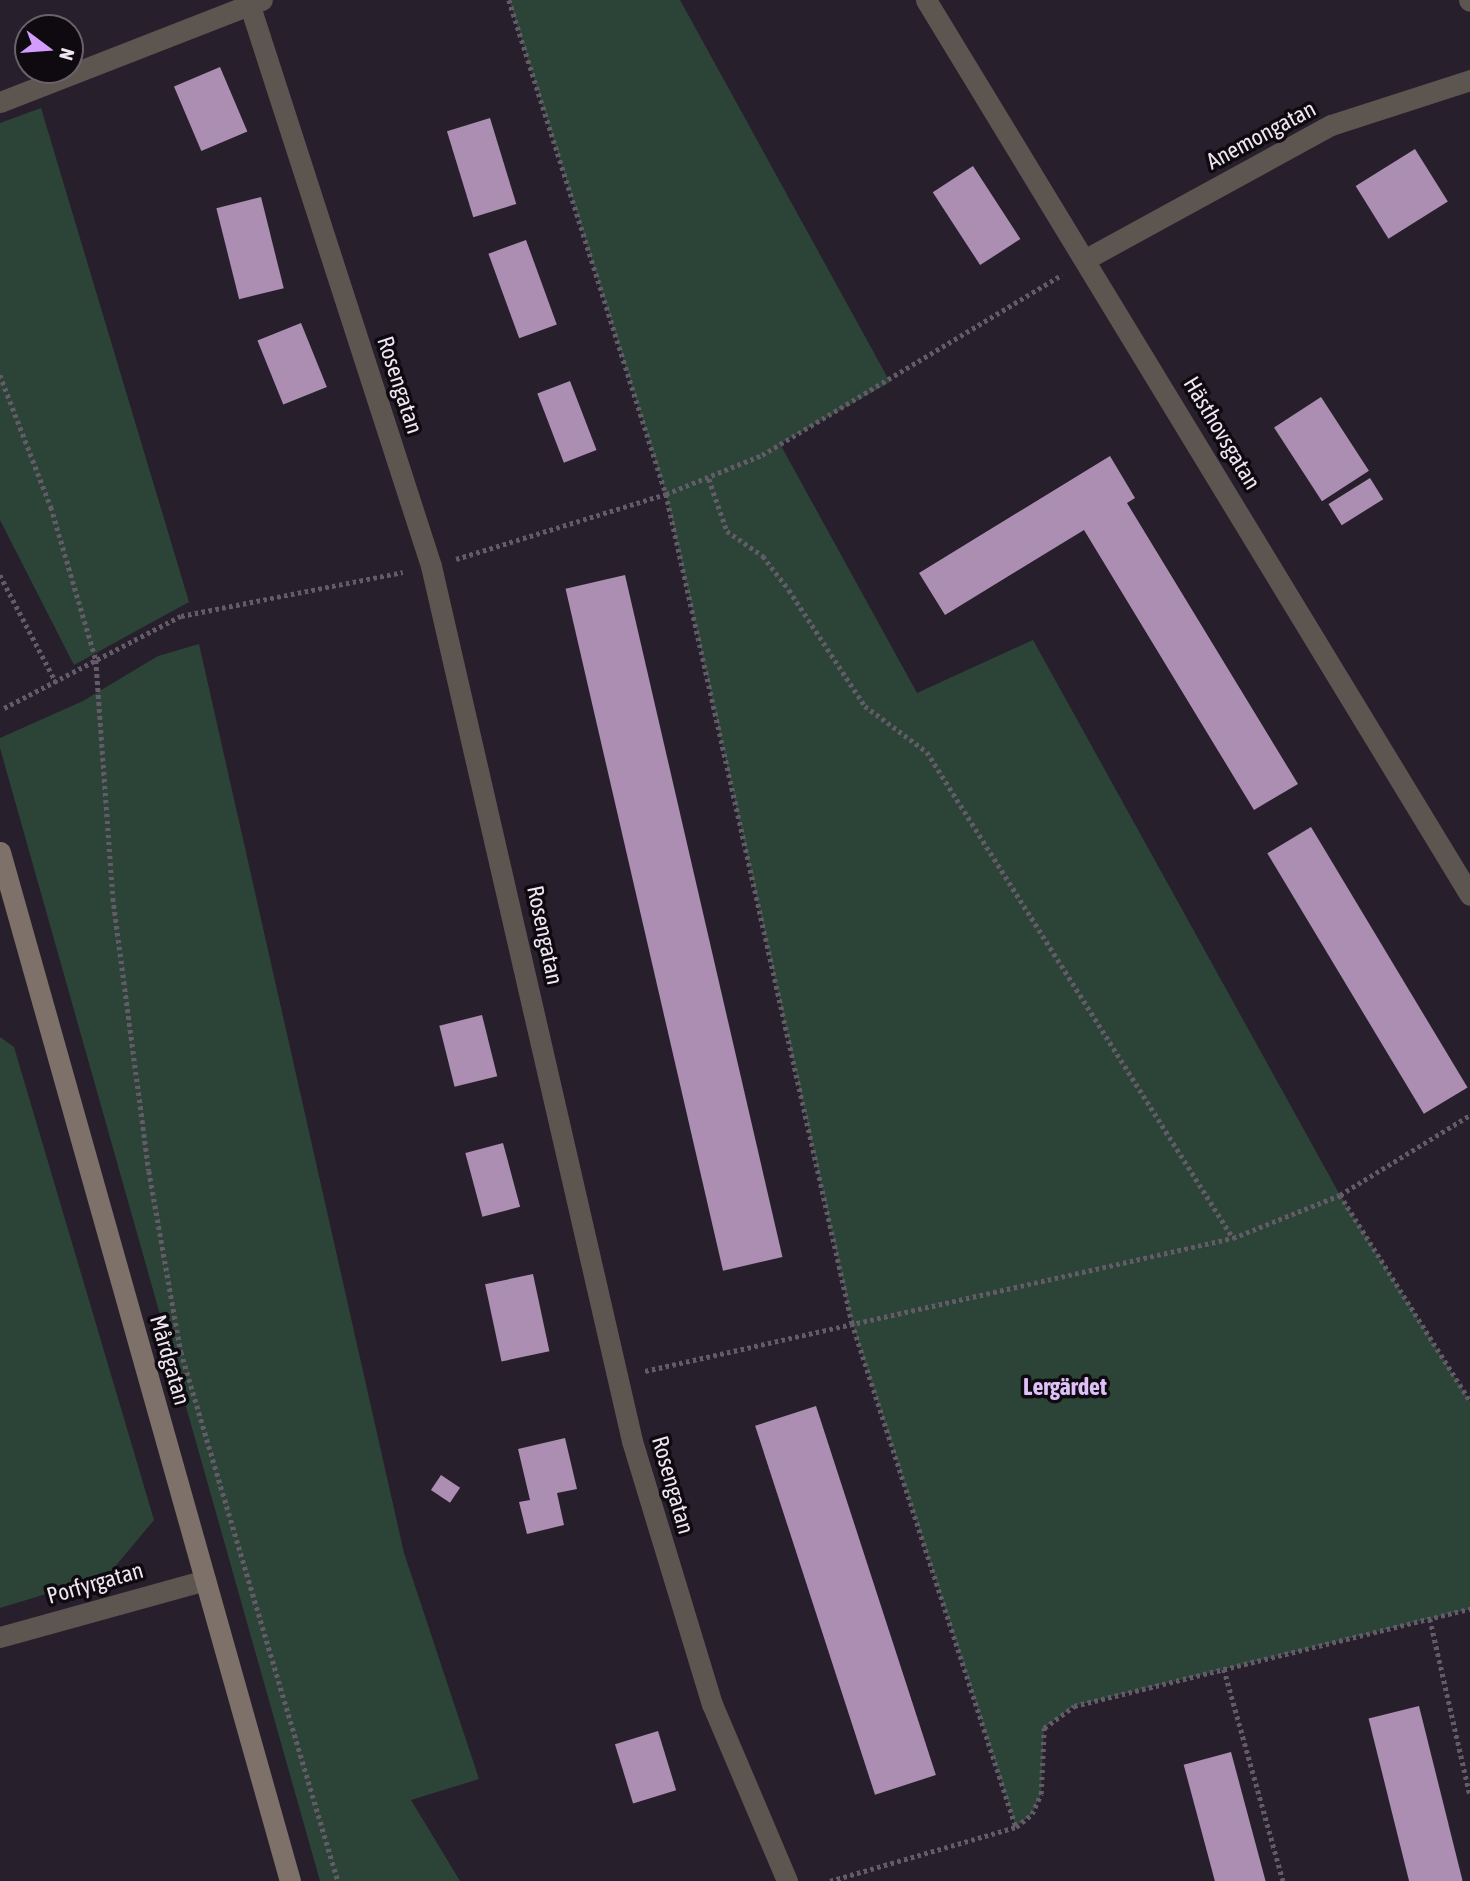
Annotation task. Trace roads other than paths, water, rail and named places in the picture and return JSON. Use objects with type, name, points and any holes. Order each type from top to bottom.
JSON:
[{"type":"street","name":"Hästhovsgatan","points":[[926,0],[1470,895]]},
{"type":"street","points":[[0,102],[253,2]]},
{"type":"street","name":"Rosengatan","points":[[253,2],[431,566],[620,1377],[632,1441],[712,1704],[787,1881]]},
{"type":"street","name":"Anemongatan","points":[[1086,260],[1331,125],[1470,80]]},
{"type":"street","name":"Mårdgatan","points":[[0,852],[290,1881]]},
{"type":"street","name":"Porfyrgatan","points":[[0,1637],[205,1580]]},
{"type":"district","name":"Lergärdet","points":[[1065,1387]]}]
